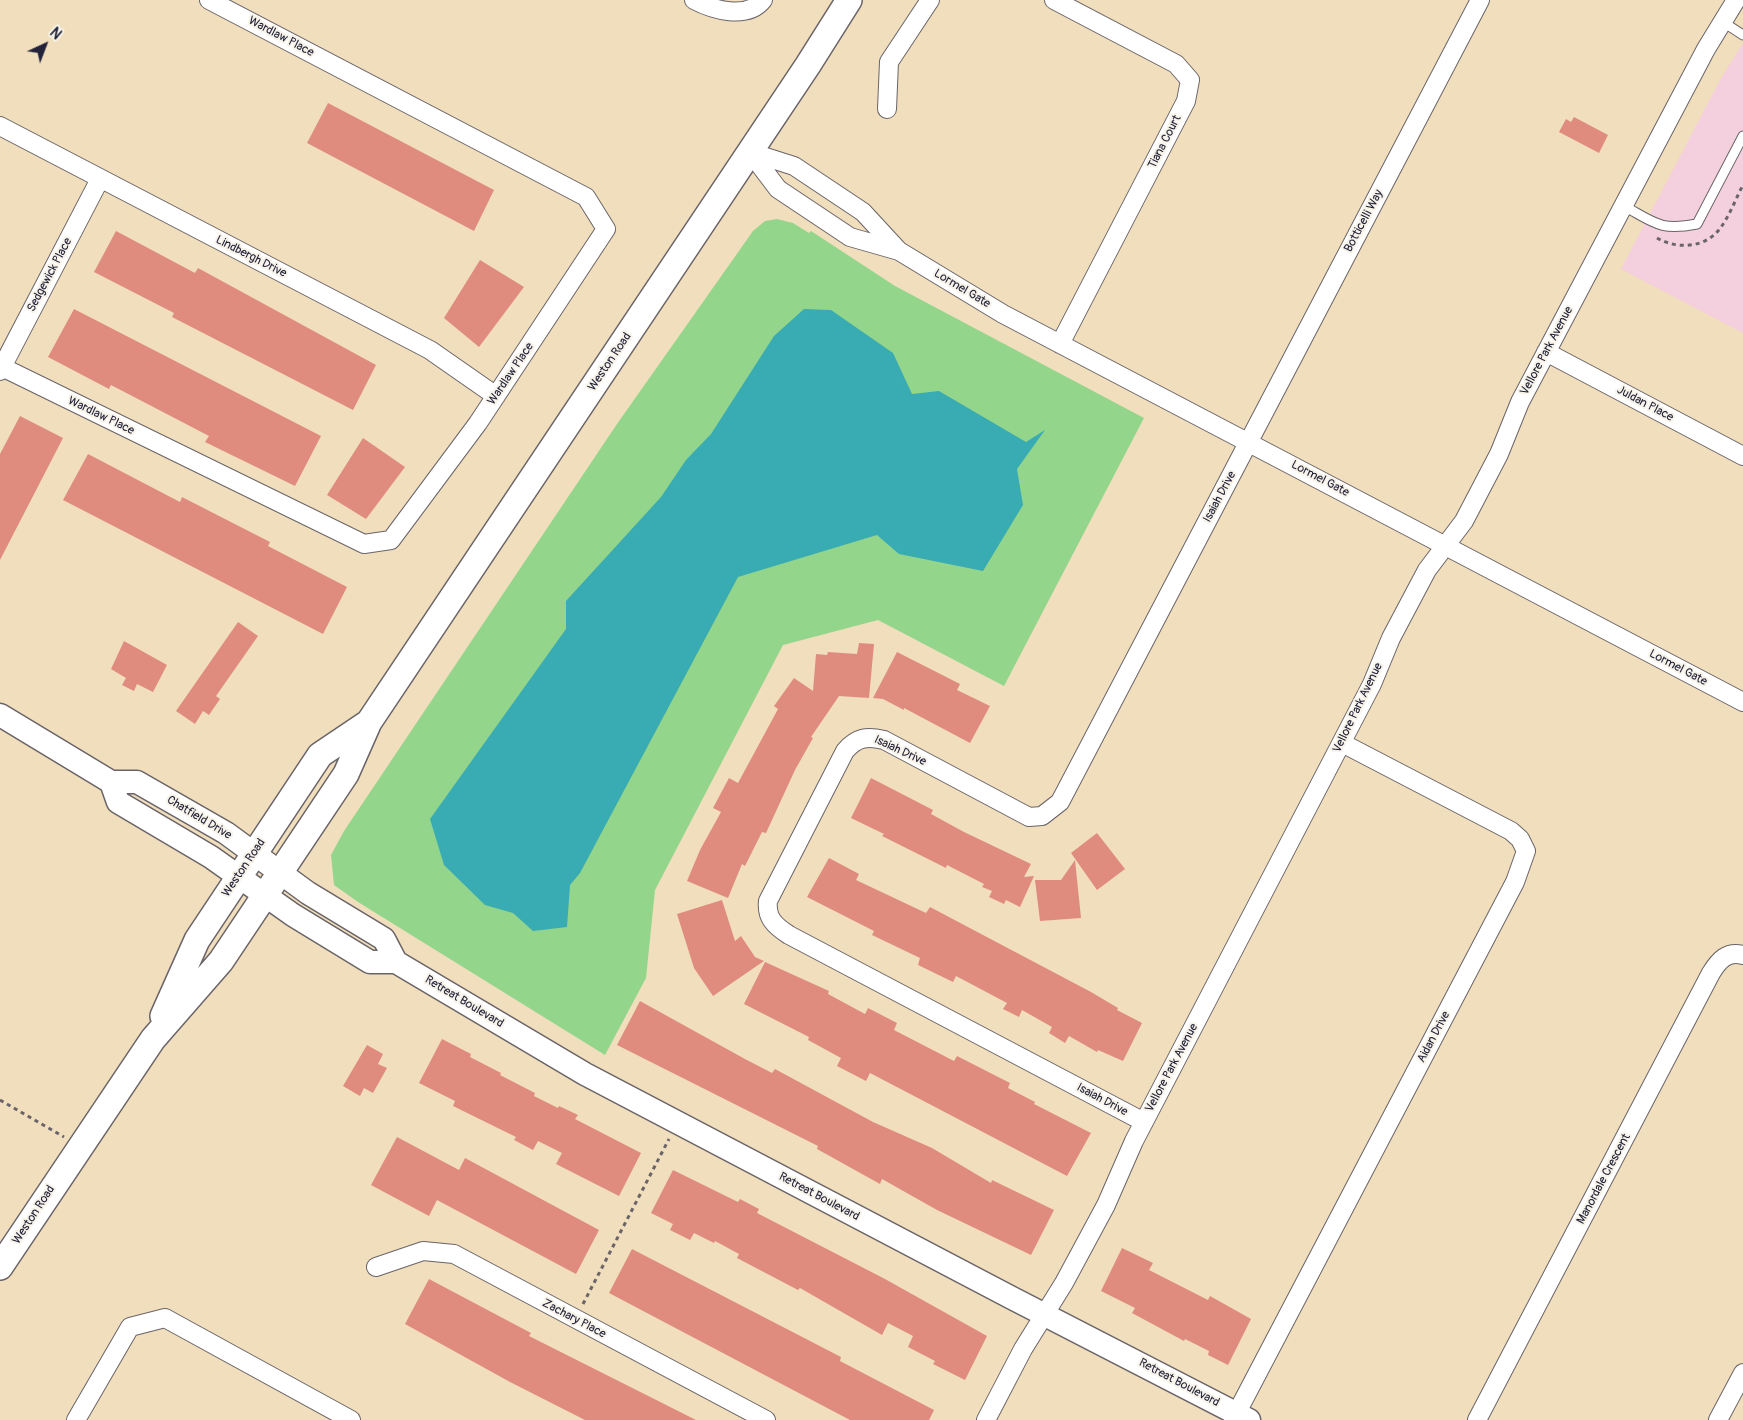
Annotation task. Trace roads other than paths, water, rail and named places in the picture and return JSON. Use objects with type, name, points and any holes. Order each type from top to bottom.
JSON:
[{"type":"main road","name":"Weston Road","points":[[0,1266],[153,1039],[221,961],[346,774],[369,722],[750,152],[849,0]]},
{"type":"main road","name":"Weston Road","points":[[153,1039],[197,940],[320,755],[369,722]]},
{"type":"street","name":"Wardlaw Place","points":[[1,369],[364,544],[391,540],[496,396],[606,229],[586,197],[209,0]]},
{"type":"street","points":[[694,0],[710,8],[738,11],[758,6],[763,0]]},
{"type":"street","points":[[887,110],[889,62],[930,0]]},
{"type":"street","name":"Tiana Court","points":[[1054,0],[1176,64],[1190,80],[1186,101],[1060,344]]},
{"type":"street","name":"Botticelli Way","points":[[1248,442],[1480,0]]},
{"type":"street","name":"Vellore Park Avenue","points":[[986,1420],[1023,1349],[1064,1283],[1106,1205],[1144,1122],[1342,743],[1422,578],[1464,521],[1499,454],[1520,402],[1546,352],[1706,49],[1736,0]]},
{"type":"street","name":"Lindbergh Drive","points":[[0,126],[430,350],[496,396]]},
{"type":"street","name":"Lormel Gate","points":[[750,152],[778,189],[850,237],[899,251],[1003,314],[1743,702]]},
{"type":"street","name":"Lormel Gate","points":[[750,152],[794,166],[864,212],[899,251]]},
{"type":"street","name":"Sedgewick Place","points":[[1,369],[100,179]]},
{"type":"street","name":"Juldan Place","points":[[1546,352],[1743,456]]},
{"type":"street","name":"Isaiah Drive","points":[[1144,1122],[789,935],[778,928],[770,919],[768,901],[845,751],[859,739],[868,736],[884,740],[1029,817],[1042,816],[1053,809],[1060,802],[1248,442]]},
{"type":"street","points":[[0,714],[111,782],[118,802],[211,857],[293,915],[370,962],[396,962],[384,939],[308,893],[280,872]]},
{"type":"street","name":"Aidan Drive","points":[[1239,1418],[1515,882],[1526,851],[1520,839],[1511,831],[1342,743]]},
{"type":"street","name":"Chatfield Drive","points":[[111,782],[137,782],[226,833],[280,872]]},
{"type":"street","name":"Manordale Crescent","points":[[1477,1420],[1711,972],[1726,955],[1743,955]]},
{"type":"street","name":"Retreat Boulevard","points":[[396,962],[585,1074],[1239,1418]]},
{"type":"street","name":"Zachary Place","points":[[376,1267],[423,1251],[454,1254],[766,1420]]},
{"type":"street","points":[[76,1420],[130,1327],[165,1318],[351,1420]]},
{"type":"street","points":[[1718,1420],[1743,1373]]},
{"type":"lane","points":[[1723,22],[1743,35]]},
{"type":"lane","points":[[1624,206],[1658,225],[1675,228],[1697,224],[1743,136]]},
{"type":"water","points":[[804,309],[831,310],[893,353],[912,394],[939,391],[1026,442],[1045,430],[1017,469],[1023,505],[983,571],[899,554],[877,535],[738,577],[580,873],[570,885],[567,927],[533,931],[513,913],[485,905],[444,865],[430,819],[566,629],[566,601],[661,497],[686,460],[711,434],[774,336]]}]
